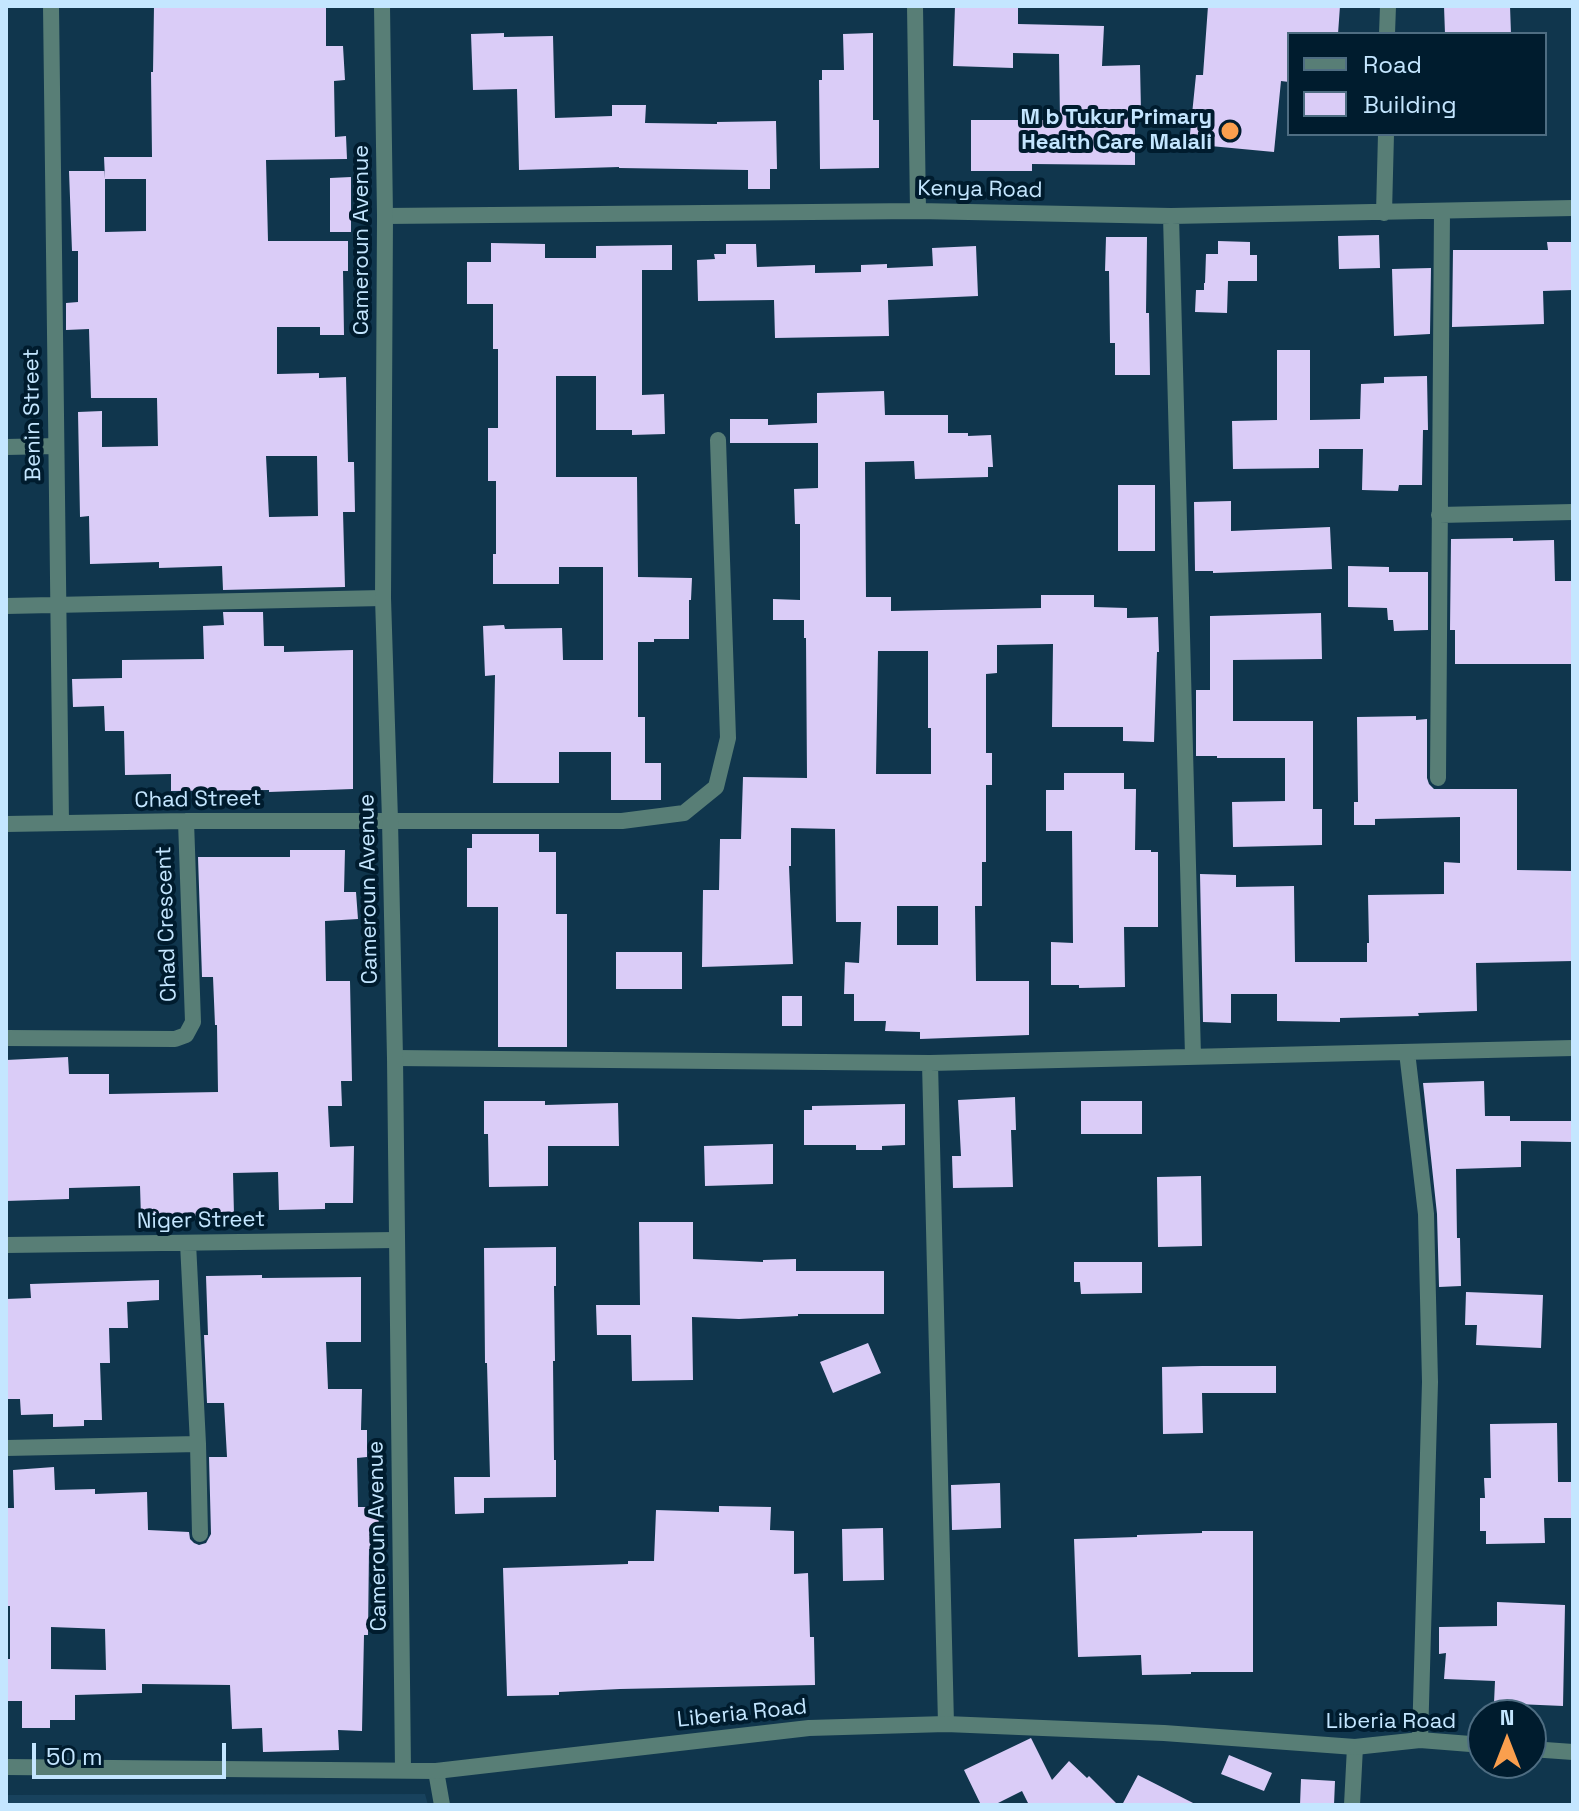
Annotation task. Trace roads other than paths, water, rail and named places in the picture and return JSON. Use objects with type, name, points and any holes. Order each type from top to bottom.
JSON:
[{"type":"street","name":"Benin Street","points":[[51,6],[61,823]]},
{"type":"street","name":"Cameroun Avenue","points":[[382,6],[385,216],[383,598],[395,1058],[403,1770]]},
{"type":"street","points":[[915,6],[918,211]]},
{"type":"street","points":[[1387,32],[1388,6]]},
{"type":"street","points":[[1384,213],[1386,136]]},
{"type":"street","name":"Kenya Road","points":[[385,216],[918,211],[1171,216],[1573,208]]},
{"type":"street","points":[[1438,778],[1442,211]]},
{"type":"street","points":[[1171,216],[1193,1056]]},
{"type":"street","name":"Chad Street","points":[[6,824],[622,821],[684,813],[716,787],[728,738],[718,440]]},
{"type":"street","points":[[6,447],[55,446]]},
{"type":"street","points":[[1439,515],[1573,512]]},
{"type":"street","points":[[6,606],[383,598]]},
{"type":"street","name":"Chad Crescent","points":[[6,1038],[175,1039],[186,1035],[193,1022],[186,821]]},
{"type":"street","points":[[395,1058],[930,1063],[1573,1048]]},
{"type":"street","points":[[1407,1052],[1426,1214],[1430,1382],[1420,1740]]},
{"type":"street","points":[[930,1063],[946,1724]]},
{"type":"street","name":"Niger Street","points":[[6,1245],[396,1240]]},
{"type":"street","points":[[188,1243],[200,1534]]},
{"type":"street","points":[[6,1448],[198,1444]]},
{"type":"street","name":"Liberia Road","points":[[6,1767],[436,1771],[809,1728],[946,1724],[1164,1733],[1355,1747],[1420,1740],[1467,1744]]},
{"type":"street","points":[[1352,1805],[1355,1747]]},
{"type":"street","points":[[1547,1750],[1573,1752]]},
{"type":"street","points":[[436,1771],[442,1805]]},
{"type":"place","name":"M b Tukur Primary Health Care Malali","points":[[1230,131]]}]
